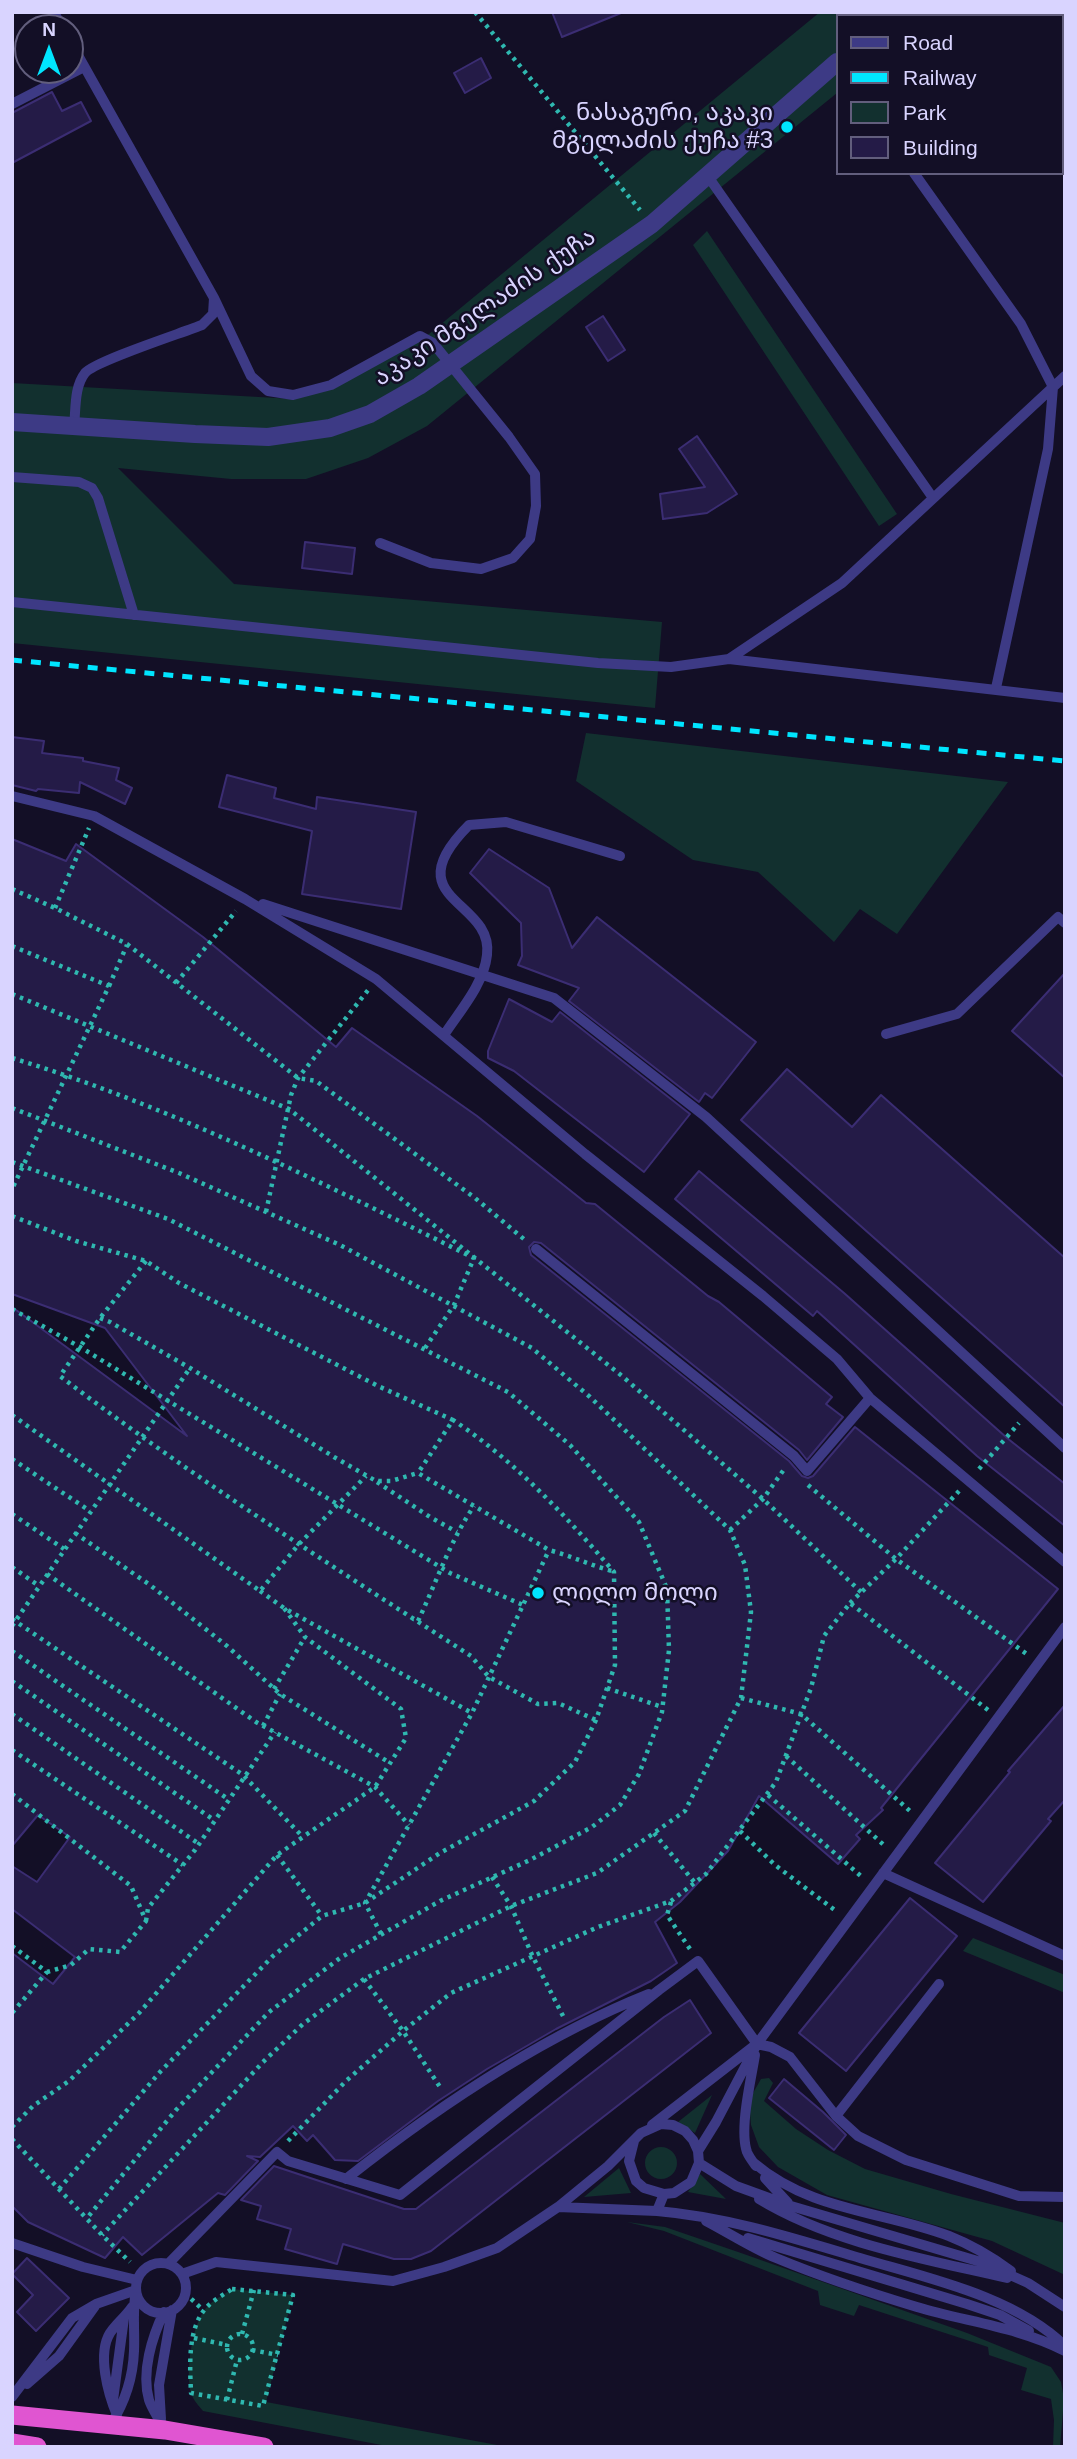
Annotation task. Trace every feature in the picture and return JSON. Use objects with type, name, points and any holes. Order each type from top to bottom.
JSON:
[{"type":"highway","points":[[12,2415],[113,2414],[264,2447]]},
{"type":"highway","points":[[12,2443],[37,2447]]},
{"type":"street","name":"აკაკი მგელაძის ქუჩა","points":[[12,422],[268,437],[330,428],[370,414],[419,386],[652,224],[836,64]]},
{"type":"lane","points":[[12,104],[85,67],[214,298],[251,376],[268,391],[293,396],[331,385],[420,336],[433,342],[535,474],[536,506],[530,539],[513,558],[481,569],[431,563],[380,543]]},
{"type":"lane","points":[[707,175],[933,498]]},
{"type":"lane","points":[[915,175],[1021,324],[1053,387],[1048,449],[996,688]]},
{"type":"lane","points":[[74,426],[78,386],[86,372],[105,362],[202,325],[213,314],[214,298]]},
{"type":"lane","points":[[729,659],[842,583],[1065,376]]},
{"type":"lane","points":[[12,477],[79,482],[92,488],[99,498],[134,615]]},
{"type":"lane","points":[[12,602],[598,663],[671,667],[729,659],[1065,698]]},
{"type":"lane","points":[[12,796],[94,816],[246,899],[376,979],[585,1154],[753,1287],[837,1359],[870,1398],[1065,1562]]},
{"type":"lane","points":[[444,1035],[483,975],[487,945],[481,926],[444,891],[440,869],[453,841],[469,825],[506,822],[620,856]]},
{"type":"lane","points":[[246,899],[554,998],[706,1117],[1065,1448]]},
{"type":"lane","points":[[886,1034],[957,1014],[1058,917],[1065,923]]},
{"type":"lane","points":[[536,1249],[794,1456],[807,1471],[870,1398]]},
{"type":"lane","points":[[698,2151],[757,2044],[1065,1627]]},
{"type":"lane","points":[[883,1873],[1065,1956]]},
{"type":"lane","points":[[167,2264],[277,2152],[288,2161],[400,2195],[698,1961],[757,2044],[771,2047],[790,2057],[836,2116],[858,2136],[906,2160],[1019,2196],[1065,2197]]},
{"type":"lane","points":[[836,2116],[939,1984]]},
{"type":"lane","points":[[346,2179],[484,2079],[615,2007],[659,1990]]},
{"type":"lane","points":[[181,2274],[216,2262],[393,2281],[497,2248],[558,2207],[649,2127],[757,2044]]},
{"type":"lane","points":[[757,2044],[745,2111],[746,2150],[791,2206]]},
{"type":"lane","points":[[634,2141],[629,2161],[631,2171],[644,2188],[664,2194],[674,2193],[691,2182],[699,2163],[693,2140],[685,2131],[673,2125],[649,2127]]},
{"type":"lane","points":[[699,2163],[771,2207],[832,2232],[952,2267],[1028,2283]]},
{"type":"lane","points":[[754,2163],[773,2179],[823,2201],[948,2236],[988,2255],[1065,2307]]},
{"type":"lane","points":[[736,2186],[791,2206],[981,2262],[1028,2283]]},
{"type":"lane","points":[[657,2211],[664,2194]]},
{"type":"lane","points":[[558,2207],[622,2208],[693,2214],[767,2231],[979,2296],[1019,2312],[1053,2334],[1065,2349]]},
{"type":"lane","points":[[693,2214],[774,2257],[873,2294],[937,2313],[1007,2328],[1065,2349]]},
{"type":"lane","points":[[724,2230],[989,2312],[1021,2325],[1042,2339]]},
{"type":"lane","points":[[12,2243],[82,2267],[138,2281]]},
{"type":"lane","points":[[14,2392],[72,2318],[138,2281],[153,2264],[167,2264],[181,2274],[185,2293],[178,2306],[168,2311],[148,2309],[138,2298],[138,2281]]},
{"type":"lane","points":[[113,2414],[127,2393],[133,2360],[132,2307],[138,2281]]},
{"type":"lane","points":[[113,2414],[105,2356],[109,2334],[132,2307]]},
{"type":"lane","points":[[163,2426],[150,2402],[146,2385],[153,2336],[168,2311]]},
{"type":"path","points":[[475,12],[652,224]]},
{"type":"path","points":[[55,908],[94,816]]},
{"type":"path","points":[[12,889],[127,944],[298,1079],[316,1081],[475,1198],[536,1249]]},
{"type":"path","points":[[176,983],[246,899]]},
{"type":"path","points":[[12,1189],[127,944]]},
{"type":"path","points":[[12,946],[109,986]]},
{"type":"path","points":[[266,1212],[298,1079],[376,979]]},
{"type":"path","points":[[12,994],[289,1108],[622,1376],[762,1499],[861,1592]]},
{"type":"path","points":[[12,1058],[66,1074],[277,1161],[474,1258]]},
{"type":"path","points":[[12,1108],[179,1173],[340,1245],[532,1348],[590,1397],[730,1530],[745,1565],[751,1612],[741,1698],[685,1811],[597,1873],[511,1906],[364,1979],[303,2024],[263,2062],[102,2235]]},
{"type":"path","points":[[12,1162],[168,1219],[508,1392],[570,1446],[639,1522],[667,1589],[669,1650],[663,1707],[639,1774],[620,1804],[592,1827],[440,1901],[340,1958],[269,2012],[176,2110],[87,2218]]},
{"type":"path","points":[[12,1216],[76,1241],[146,1261],[179,1283],[378,1387],[453,1420],[482,1439],[530,1481],[614,1572],[615,1665],[596,1720],[575,1762],[534,1801],[440,1853],[365,1903],[322,1916],[273,1956],[160,2072],[59,2189]]},
{"type":"path","points":[[423,1351],[454,1305],[474,1258]]},
{"type":"path","points":[[146,1261],[100,1318],[60,1376],[141,1438],[299,1545],[471,1656],[489,1677],[538,1704],[558,1703],[596,1720]]},
{"type":"path","points":[[12,1309],[80,1347],[443,1568],[523,1605]]},
{"type":"path","points":[[100,1318],[190,1368],[457,1532]]},
{"type":"path","points":[[190,1368],[13,1622],[243,1775],[303,1837]]},
{"type":"path","points":[[277,2152],[346,2081],[452,1993],[598,1927],[671,1901],[706,1874],[768,1795],[786,1756],[811,1688],[824,1636],[850,1604],[969,1481],[1028,1413]]},
{"type":"path","points":[[12,1415],[284,1608],[472,1713]]},
{"type":"path","points":[[376,1481],[391,1480],[418,1472],[453,1420]]},
{"type":"path","points":[[730,1530],[762,1499],[794,1456]]},
{"type":"path","points":[[12,1459],[90,1511]]},
{"type":"path","points":[[807,1471],[806,1484],[896,1559],[1039,1662]]},
{"type":"path","points":[[418,1472],[549,1550],[614,1572]]},
{"type":"path","points":[[260,1591],[299,1545],[366,1476]]},
{"type":"path","points":[[418,1621],[457,1532],[474,1506]]},
{"type":"path","points":[[12,1514],[64,1549]]},
{"type":"path","points":[[75,1533],[150,1585],[227,1646],[280,1694],[390,1763]]},
{"type":"path","points":[[365,1903],[472,1713],[549,1550]]},
{"type":"path","points":[[12,1567],[39,1586]]},
{"type":"path","points":[[47,1574],[263,1726],[375,1787],[409,1825]]},
{"type":"path","points":[[850,1604],[997,1717]]},
{"type":"path","points":[[12,2127],[33,2106],[69,2081],[139,2013],[277,1855],[375,1787],[405,1738],[401,1709],[305,1637],[284,1608]]},
{"type":"path","points":[[274,1689],[305,1637]]},
{"type":"path","points":[[12,1651],[228,1799]]},
{"type":"path","points":[[12,1681],[214,1820]]},
{"type":"path","points":[[607,1688],[663,1707]]},
{"type":"path","points":[[263,1726],[280,1694]]},
{"type":"path","points":[[741,1698],[801,1713],[921,1821]]},
{"type":"path","points":[[12,1714],[199,1844]]},
{"type":"path","points":[[12,2013],[47,1972],[71,1965],[89,1949],[120,1952],[146,1921],[148,1908],[199,1844],[243,1775],[275,1732]]},
{"type":"path","points":[[12,1750],[183,1865]]},
{"type":"path","points":[[786,1756],[896,1856]]},
{"type":"path","points":[[12,1794],[131,1886],[146,1921]]},
{"type":"path","points":[[768,1795],[873,1886]]},
{"type":"path","points":[[740,1831],[775,1865],[848,1920]]},
{"type":"path","points":[[654,1833],[695,1882]]},
{"type":"path","points":[[277,1855],[322,1916]]},
{"type":"path","points":[[492,1877],[511,1906],[532,1955],[571,2031]]},
{"type":"path","points":[[671,1901],[667,1915],[698,1961]]},
{"type":"path","points":[[365,1903],[381,1934]]},
{"type":"path","points":[[12,1946],[47,1972]]},
{"type":"path","points":[[364,1979],[403,2031],[450,2103]]},
{"type":"path","points":[[12,2139],[87,2218],[138,2281]]},
{"type":"path","points":[[232,2289],[254,2290],[293,2295],[263,2406],[191,2393],[190,2364],[194,2338],[204,2310],[232,2289]]},
{"type":"path","points":[[242,2334],[254,2290]]},
{"type":"path","points":[[185,2293],[204,2310]]},
{"type":"path","points":[[242,2334],[249,2338],[252,2350],[248,2357],[237,2360],[230,2356],[227,2345],[234,2335],[242,2334]]},
{"type":"path","points":[[194,2338],[227,2345]]},
{"type":"path","points":[[252,2350],[278,2355]]},
{"type":"path","points":[[227,2400],[237,2360]]},
{"type":"green space","points":[[820,12],[937,12],[836,14],[836,94],[427,426],[368,458],[306,479],[231,479],[118,468],[234,584],[662,622],[655,708],[12,643],[12,383],[294,399],[340,384],[429,334]]},
{"type":"green space","points":[[707,231],[897,514],[879,526],[693,245]]},
{"type":"green space","points":[[586,733],[1008,782],[897,934],[860,909],[834,942],[758,872],[693,860],[576,781]]},
{"type":"green space","points":[[973,1938],[1065,1975],[1065,1993],[963,1951]]},
{"type":"green space","points":[[769,2078],[773,2083],[764,2101],[796,2129],[828,2150],[865,2169],[1065,2223],[1065,2275],[992,2241],[827,2195],[778,2167],[759,2147],[751,2125],[749,2100],[761,2079]]},
{"type":"green space","points":[[712,2095],[695,2133],[678,2122]]},
{"type":"green space","points":[[661,2147],[673,2151],[677,2163],[673,2175],[661,2179],[649,2175],[645,2163],[649,2151]]},
{"type":"green space","points":[[619,2168],[631,2193],[584,2197]]},
{"type":"green space","points":[[700,2174],[726,2199],[688,2192]]},
{"type":"green space","points":[[627,2222],[665,2227],[967,2333],[1051,2367],[1061,2382],[1064,2399],[1060,2447],[1053,2447],[1054,2420],[1051,2399],[1021,2390],[1027,2368],[989,2355],[988,2347],[859,2305],[854,2316],[820,2305],[818,2291],[664,2231]]},
{"type":"green space","points":[[232,2289],[293,2295],[266,2402],[508,2447],[392,2447],[203,2411],[193,2398],[189,2384],[189,2362],[194,2337],[206,2308]]},
{"type":"building","points":[[552,12],[621,12],[621,13],[562,37]]},
{"type":"building","points":[[481,58],[491,78],[465,93],[454,73]]},
{"type":"building","points":[[52,92],[62,111],[81,102],[91,121],[12,163],[12,113]]},
{"type":"building","points":[[603,316],[625,350],[608,361],[586,327]]},
{"type":"building","points":[[697,436],[737,494],[707,513],[663,519],[660,494],[705,487],[679,449]]},
{"type":"building","points":[[305,542],[355,548],[352,574],[302,568]]},
{"type":"building","points":[[12,737],[44,741],[42,753],[83,758],[83,761],[119,768],[116,780],[132,788],[125,804],[80,782],[79,793],[36,791],[12,785]]},
{"type":"building","points":[[227,775],[276,788],[274,798],[316,809],[317,797],[416,812],[401,909],[302,894],[312,831],[219,807]]},
{"type":"building","points":[[12,839],[66,861],[76,844],[203,937],[336,1047],[352,1028],[477,1116],[586,1203],[595,1204],[708,1296],[719,1302],[832,1397],[826,1404],[843,1417],[807,1460],[799,1450],[541,1243],[534,1242],[529,1247],[531,1255],[789,1461],[802,1476],[813,1476],[855,1427],[1058,1589],[881,1808],[883,1810],[856,1835],[860,1839],[838,1864],[759,1796],[728,1851],[680,1902],[655,1922],[677,1963],[651,1981],[556,2029],[487,2069],[438,2101],[358,2161],[335,2160],[313,2135],[307,2141],[293,2126],[260,2157],[247,2156],[258,2161],[225,2195],[218,2193],[142,2255],[123,2237],[105,2258],[28,2222],[12,2206],[12,1953],[53,1984],[75,1957],[12,1909],[12,1866],[37,1882],[70,1837],[38,1815],[12,1846],[12,1307],[187,1436],[105,1328],[12,1294]]},
{"type":"building","points":[[489,849],[549,888],[572,948],[597,917],[756,1042],[712,1098],[705,1093],[699,1102],[569,1001],[579,988],[518,965],[522,956],[521,923],[470,873]]},
{"type":"building","points":[[1065,973],[1065,1078],[1012,1031]]},
{"type":"building","points":[[509,999],[552,1022],[560,1012],[690,1114],[644,1172],[514,1071],[488,1058],[488,1051]]},
{"type":"building","points":[[787,1069],[852,1127],[881,1095],[1065,1258],[1065,1407],[741,1120]]},
{"type":"building","points":[[699,1171],[844,1293],[1007,1438],[1065,1484],[1065,1526],[977,1456],[817,1311],[813,1316],[675,1199]]},
{"type":"building","points":[[1065,1705],[1065,1800],[1048,1819],[1051,1821],[983,1902],[935,1863]]},
{"type":"building","points":[[910,1898],[957,1936],[846,2071],[799,2033]]},
{"type":"building","points":[[690,2000],[711,2033],[431,2251],[411,2259],[394,2259],[343,2244],[337,2264],[285,2249],[291,2229],[257,2219],[261,2206],[241,2200],[274,2166],[404,2209],[416,2209],[664,2017]]},
{"type":"building","points":[[784,2079],[846,2135],[834,2150],[769,2098]]},
{"type":"building","points":[[27,2258],[69,2298],[36,2331],[17,2312],[33,2295],[12,2274]]},
{"type":"railway","points":[[12,660],[1065,761]]},
{"type":"place","name":"ნასაგური, აკაკი მგელაძის ქუჩა #3","points":[[787,127]]},
{"type":"place","name":"ლილო მოლი","points":[[538,1593]]}]
